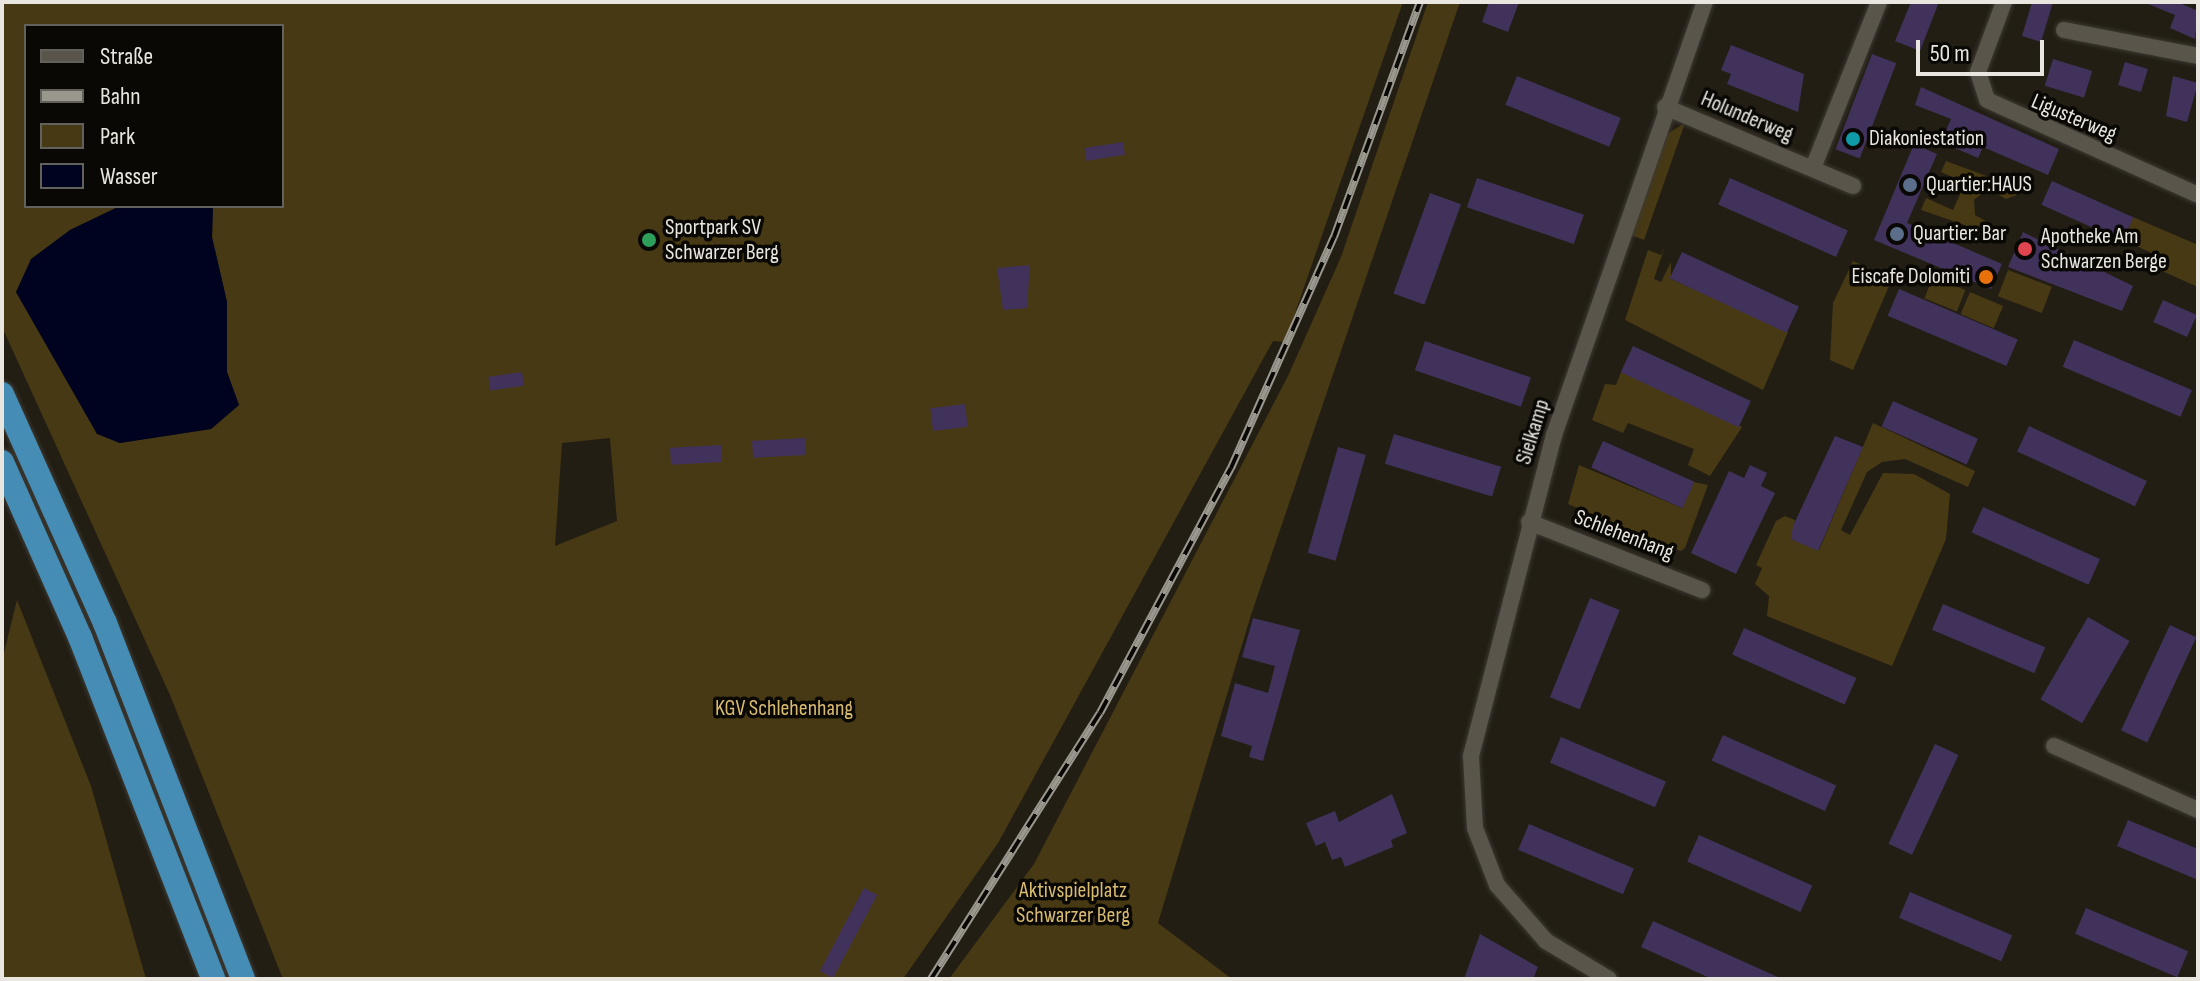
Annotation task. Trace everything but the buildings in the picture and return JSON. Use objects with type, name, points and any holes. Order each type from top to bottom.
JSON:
[{"type":"highway","points":[[2,394],[105,623],[243,979]]},
{"type":"highway","points":[[2,462],[80,637],[213,979]]},
{"type":"street","name":"Sielkamp","points":[[1609,979],[1546,941],[1497,885],[1475,828],[1471,756],[1529,522],[1665,107],[1705,2]]},
{"type":"street","name":"Holunderweg","points":[[1813,168],[1879,2]]},
{"type":"street","name":"Ligusterweg","points":[[2004,2],[1980,63],[1987,100],[2198,195]]},
{"type":"street","points":[[2064,30],[2198,56]]},
{"type":"street","name":"Holunderweg","points":[[1665,107],[1853,186]]},
{"type":"street","name":"Schlehenhang","points":[[1529,522],[1702,590]]},
{"type":"street","points":[[2054,746],[2198,810]]},
{"type":"green space","name":"KGV Schlehenhang","points":[[2,2],[1403,2],[1285,342],[1273,341],[998,843],[903,979],[283,979],[170,695],[2,327]],"holes":[[[24,24],[284,24],[284,208],[213,208],[212,237],[227,302],[227,372],[239,405],[211,429],[119,443],[97,433],[16,292],[70,230],[116,208],[24,208]],[[610,438],[617,521],[555,546],[562,443]]]},
{"type":"green space","name":"Aktivspielplatz Schwarzer Berg","points":[[1428,2],[1460,2],[1251,615],[1158,923],[1232,979],[949,979],[1034,864],[1288,376],[1341,257]]},
{"type":"green space","points":[[1685,123],[1644,240],[1630,235],[1667,134]]},
{"type":"green space","points":[[1946,161],[2011,185],[2017,195],[2006,199],[1988,189],[1974,200],[1975,215],[1996,227],[1988,233],[1921,210],[1926,198],[1953,210],[1965,183],[1941,172]]},
{"type":"green space","points":[[2133,217],[2198,245],[2198,287],[2162,271],[2165,259],[2123,240]]},
{"type":"green space","points":[[1665,246],[1654,279],[1661,282],[1671,262],[1671,279],[1788,332],[1763,390],[1625,320],[1648,250],[1661,255]]},
{"type":"green space","points":[[1853,261],[1892,279],[1853,370],[1830,360],[1833,303]]},
{"type":"green space","points":[[2008,270],[2052,287],[2042,313],[1998,296]]},
{"type":"green space","points":[[1933,277],[1965,290],[1957,311],[1924,298]]},
{"type":"green space","points":[[1970,292],[2003,306],[1994,328],[1961,314]]},
{"type":"green space","points":[[1621,372],[1742,427],[1710,476],[1688,465],[1694,449],[1628,423],[1623,433],[1592,420],[1605,384],[1616,385]]},
{"type":"green space","points":[[1873,423],[1975,471],[1968,487],[1905,459],[1882,462],[1867,472],[1841,530],[1850,535],[1883,473],[1914,474],[1950,494],[1946,539],[1892,666],[1767,616],[1769,596],[1755,584],[1762,568],[1756,565],[1776,521],[1785,516],[1795,520],[1791,539],[1819,550]]},
{"type":"green space","points":[[1579,465],[1682,508],[1694,482],[1708,485],[1685,548],[1681,551],[1568,504]]},
{"type":"green space","points":[[17,600],[91,786],[146,979],[2,979],[2,661]]},
{"type":"water","points":[[116,208],[213,208],[212,237],[227,302],[227,372],[239,405],[211,429],[120,443],[97,434],[16,292],[31,259],[70,230]]},
{"type":"railway","points":[[931,979],[1100,713],[1231,468],[1334,237],[1420,2]]},
{"type":"place","name":"Diakoniestation","points":[[1853,139]]},
{"type":"place","name":"Quartier:HAUS","points":[[1910,185]]},
{"type":"place","name":"Quartier: Bar","points":[[1897,234]]},
{"type":"place","name":"Sportpark SV Schwarzer Berg","points":[[649,240]]},
{"type":"place","name":"Apotheke Am Schwarzen Berge","points":[[2025,249]]},
{"type":"place","name":"Eiscafe Dolomiti","points":[[1986,277]]}]
